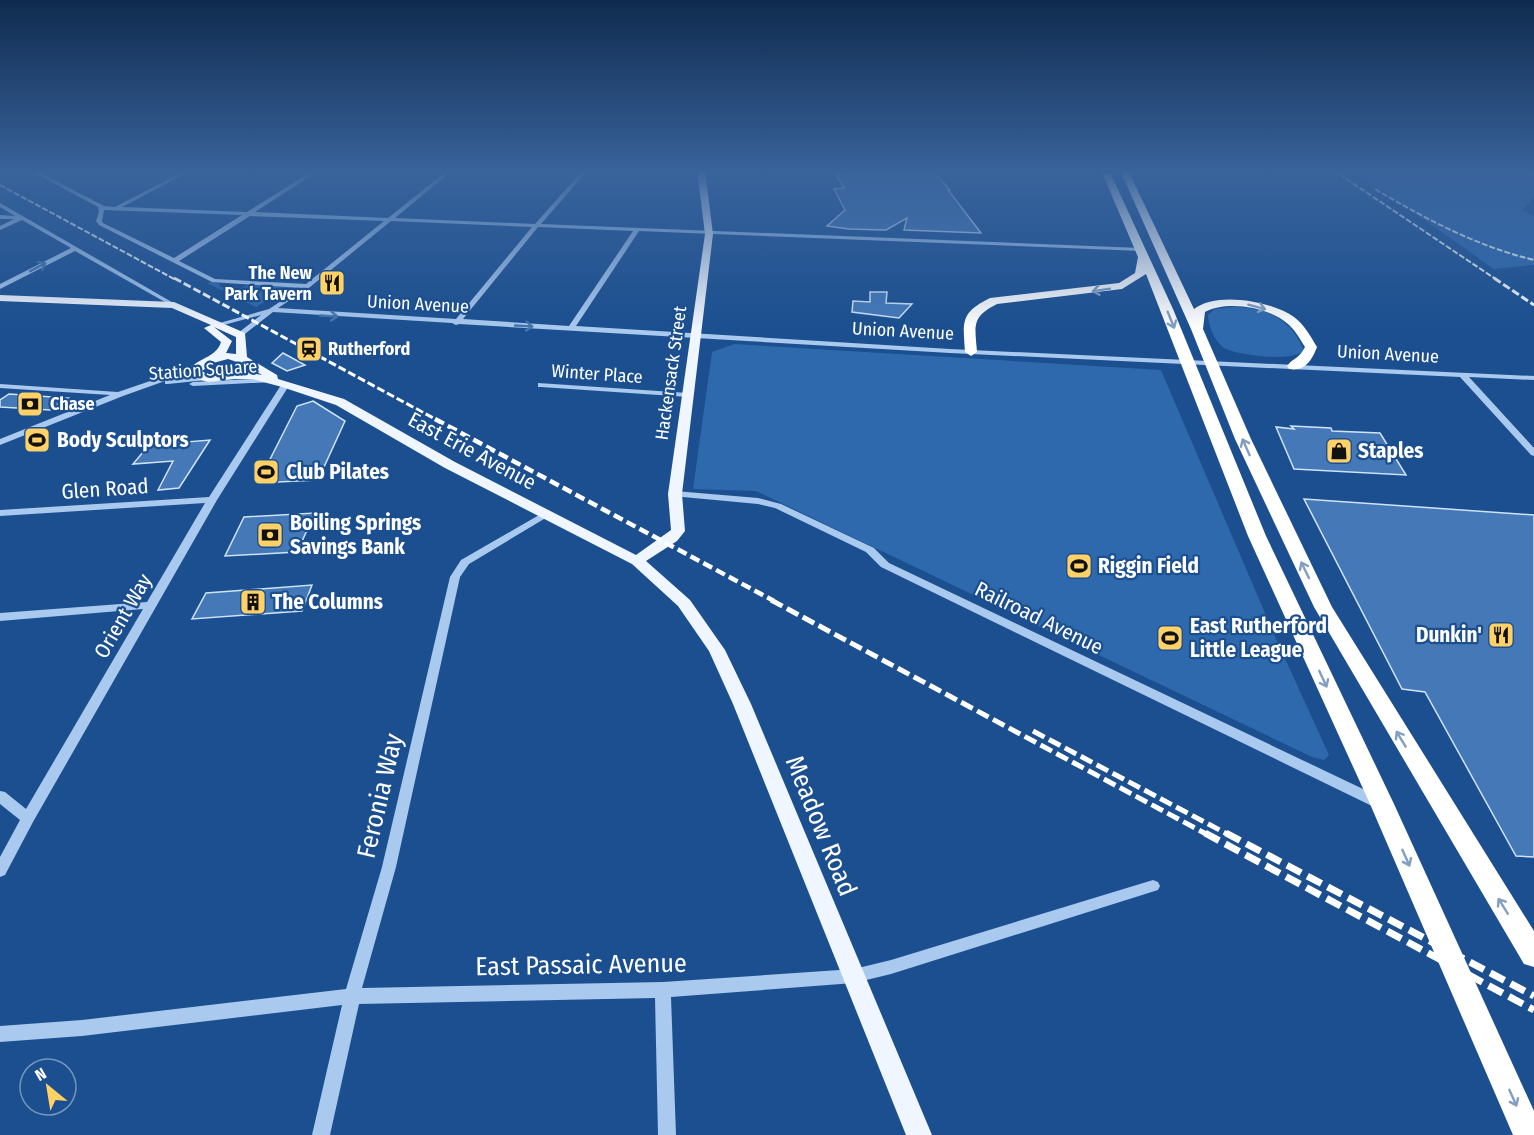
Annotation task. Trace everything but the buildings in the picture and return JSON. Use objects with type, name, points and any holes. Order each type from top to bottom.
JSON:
[{"type":"highway","points":[[1128,223],[1257,536],[1382,804],[1529,1135]]},
{"type":"highway","points":[[1148,223],[1266,490],[1323,607],[1534,955]]},
{"type":"highway","points":[[971,352],[969,325],[976,310],[994,301],[1122,286],[1140,274],[1142,254]]},
{"type":"highway","points":[[1197,329],[1199,310],[1205,305],[1245,304],[1276,312],[1292,320],[1311,347],[1305,360],[1294,366]]},
{"type":"main road","name":"Hackensack Street","points":[[637,561],[672,538],[678,531],[675,494],[697,335],[709,234],[708,223]]},
{"type":"main road","points":[[0,297],[174,305],[241,335],[246,360],[245,370],[232,375],[200,372]]},
{"type":"main road","points":[[174,305],[227,341],[223,351],[200,372]]},
{"type":"main road","points":[[213,360],[246,360]]},
{"type":"main road","name":"East Erie Avenue","points":[[246,360],[286,384]]},
{"type":"main road","name":"East Erie Avenue","points":[[232,375],[252,376],[286,384],[340,402],[450,465],[637,561]]},
{"type":"main road","name":"Meadow Road","points":[[637,561],[684,603],[717,650],[742,704],[919,1135]]},
{"type":"street","points":[[31,223],[174,305]]},
{"type":"street","points":[[101,223],[214,281],[308,286]]},
{"type":"street","points":[[174,261],[233,223]]},
{"type":"street","points":[[241,335],[271,310],[308,286],[385,223]]},
{"type":"street","points":[[487,223],[1142,254]]},
{"type":"street","points":[[456,323],[537,225]]},
{"type":"street","points":[[571,329],[636,231]]},
{"type":"street","points":[[0,287],[76,248]]},
{"type":"street","points":[[220,324],[271,310]]},
{"type":"street","name":"Union Avenue","points":[[271,310],[456,323],[971,352],[1534,378]]},
{"type":"street","points":[[0,386],[120,394],[178,380],[200,372]]},
{"type":"street","points":[[0,442],[120,394],[200,372]]},
{"type":"street","points":[[1462,374],[1534,453]]},
{"type":"street","name":"Station Square","points":[[139,389],[182,384],[270,381]]},
{"type":"street","name":"Orient Way","points":[[0,871],[28,818],[212,500],[286,384]]},
{"type":"street","name":"Winter Place","points":[[541,385],[688,395]]},
{"type":"street","name":"Railroad Avenue","points":[[675,494],[759,501],[778,506],[870,550],[885,565],[1382,804]]},
{"type":"street","name":"Glen Road","points":[[0,513],[212,500]]},
{"type":"street","name":"Feronia Way","points":[[321,1135],[352,996],[388,867],[455,577],[465,562],[546,514]]},
{"type":"street","points":[[0,618],[152,605]]},
{"type":"street","points":[[0,796],[28,818]]},
{"type":"street","name":"East Passaic Avenue","points":[[0,1034],[82,1028],[352,996],[663,990],[854,976],[891,967],[1153,886]]},
{"type":"street","points":[[663,990],[667,1135]]},
{"type":"shaded area","points":[[1429,223],[1534,223],[1534,265],[1494,269]]},
{"type":"shaded area","points":[[207,283],[219,283],[220,287],[241,288],[250,284],[290,287],[256,307]]},
{"type":"shaded area","points":[[1233,307],[1266,312],[1276,316],[1291,330],[1304,350],[1298,354],[1277,357],[1252,355],[1224,348],[1213,333],[1208,315],[1215,309]]},
{"type":"shaded area","name":"Riggin Field","points":[[734,344],[1161,370],[1277,641],[1329,755],[1324,760],[1312,757],[756,491],[693,489],[712,352]]},
{"type":"railway","points":[[70,223],[176,280]]},
{"type":"railway","points":[[1412,223],[1497,280]]},
{"type":"railway","points":[[1438,223],[1492,247],[1534,260]]},
{"type":"railway","points":[[174,278],[437,420]]},
{"type":"railway","points":[[1494,278],[1534,305]]},
{"type":"railway","points":[[435,419],[774,601]]},
{"type":"railway","points":[[771,600],[1208,835]]},
{"type":"railway","points":[[1033,731],[1229,835]]},
{"type":"railway","points":[[1205,833],[1534,1010]]},
{"type":"railway","points":[[1226,833],[1534,996]]},
{"type":"place","name":"The New Park Tavern","points":[[332,283]]},
{"type":"place","name":"Rutherford","points":[[309,349]]},
{"type":"place","name":"Chase","points":[[30,404]]},
{"type":"place","name":"Body Sculptors","points":[[37,440]]},
{"type":"place","name":"Staples","points":[[1339,451]]},
{"type":"place","name":"Club Pilates","points":[[266,472]]},
{"type":"place","name":"Boiling Springs Savings Bank","points":[[270,535]]},
{"type":"place","name":"Riggin Field","points":[[1079,566]]},
{"type":"place","name":"The Columns","points":[[253,602]]},
{"type":"place","name":"Dunkin'","points":[[1501,635]]},
{"type":"place","name":"East Rutherford Little League","points":[[1170,638]]}]
